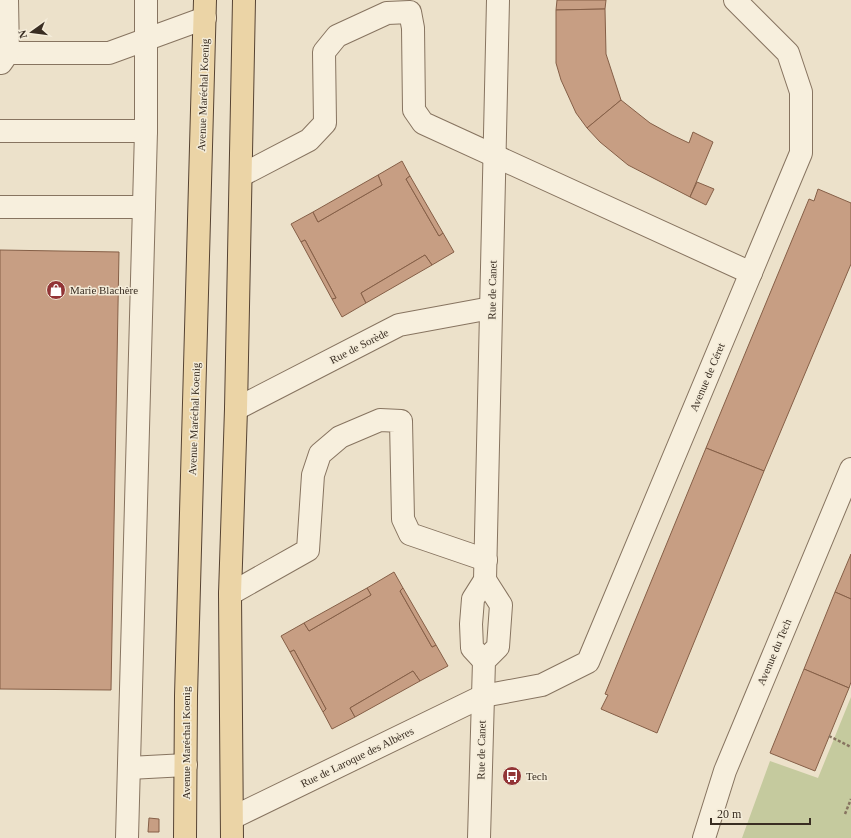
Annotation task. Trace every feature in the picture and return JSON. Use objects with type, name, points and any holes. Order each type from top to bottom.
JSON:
[{"type":"main road","points":[[232,828],[230,594],[246,1]]},
{"type":"main road","name":"Avenue Maréchal Koenig","points":[[185,838],[186,680],[205,9]]},
{"type":"street","points":[[7,0],[3,55],[109,53],[146,39],[205,9]]},
{"type":"street","points":[[127,838],[146,131],[146,0]]},
{"type":"street","name":"Rue de Canet","points":[[486,570],[498,0]]},
{"type":"street","name":"Avenue de Céret","points":[[482,696],[542,685],[588,662],[801,153],[801,92],[788,53],[735,0]]},
{"type":"street","points":[[242,175],[309,140],[325,123],[324,52],[337,36],[387,13],[410,12],[413,28],[414,110],[424,123],[751,273]]},
{"type":"street","points":[[0,131],[146,131]]},
{"type":"street","points":[[0,207],[144,207]]},
{"type":"street","name":"Rue de Sorède","points":[[236,409],[399,325],[491,308]]},
{"type":"street","points":[[230,594],[308,550],[313,475],[320,454],[340,437],[380,420],[402,421],[403,519],[410,534],[486,570],[501,605],[498,647],[484,661],[472,648],[471,624],[473,599],[486,570]]},
{"type":"street","name":"Avenue du Tech","points":[[704,838],[725,771],[851,469]]},
{"type":"street","name":"Rue de Canet","points":[[479,838],[484,661]]},
{"type":"street","name":"Rue de Laroque des Albères","points":[[232,828],[482,696]]},
{"type":"street","points":[[129,768],[186,765]]},
{"type":"path","points":[[829,736],[851,746]]},
{"type":"path","points":[[845,814],[851,799]]},
{"type":"green space","points":[[851,697],[851,838],[742,838],[770,761],[818,778]]},
{"type":"building","points":[[557,0],[606,0],[605,9],[556,10]]},
{"type":"building","points":[[605,9],[606,54],[621,100],[587,128],[576,113],[561,80],[556,63],[556,10]]},
{"type":"building","points":[[621,100],[650,123],[689,143],[693,132],[713,142],[690,197],[628,165],[600,142],[587,128]]},
{"type":"building","points":[[402,161],[410,176],[406,179],[439,236],[443,233],[454,252],[432,265],[425,255],[361,293],[366,303],[342,317],[332,299],[336,298],[305,240],[301,242],[291,224],[313,212],[318,222],[382,185],[378,175]]},
{"type":"building","points":[[378,175],[382,185],[318,222],[313,212]]},
{"type":"building","points":[[410,176],[443,233],[439,236],[406,179]]},
{"type":"building","points":[[697,182],[714,189],[706,205],[690,197]]},
{"type":"building","points":[[818,189],[851,203],[851,264],[764,471],[706,448],[809,199],[814,201]]},
{"type":"building","points":[[305,240],[336,298],[332,299],[301,242]]},
{"type":"building","points":[[0,250],[119,252],[111,690],[0,689]]},
{"type":"building","points":[[425,255],[432,265],[366,303],[361,293]]},
{"type":"building","points":[[706,448],[764,471],[657,733],[601,709],[608,695],[605,694]]},
{"type":"building","points":[[851,554],[851,599],[835,592]]},
{"type":"building","points":[[394,572],[403,588],[400,591],[432,647],[436,645],[448,666],[420,681],[413,671],[350,708],[355,717],[332,729],[323,712],[326,709],[294,650],[290,652],[281,636],[304,623],[309,631],[371,595],[367,588]]},
{"type":"building","points":[[367,588],[371,595],[309,631],[304,623]]},
{"type":"building","points":[[403,588],[436,645],[432,647],[400,591]]},
{"type":"building","points":[[835,592],[851,599],[851,682],[849,688],[804,669]]},
{"type":"building","points":[[294,650],[326,709],[323,712],[290,652]]},
{"type":"building","points":[[804,669],[849,688],[815,771],[770,753]]},
{"type":"building","points":[[413,671],[420,681],[355,717],[350,708]]},
{"type":"building","points":[[149,818],[159,819],[159,832],[148,832]]},
{"type":"place","name":"Marie Blachère","points":[[56,290]]},
{"type":"place","name":"Tech","points":[[512,776]]}]
